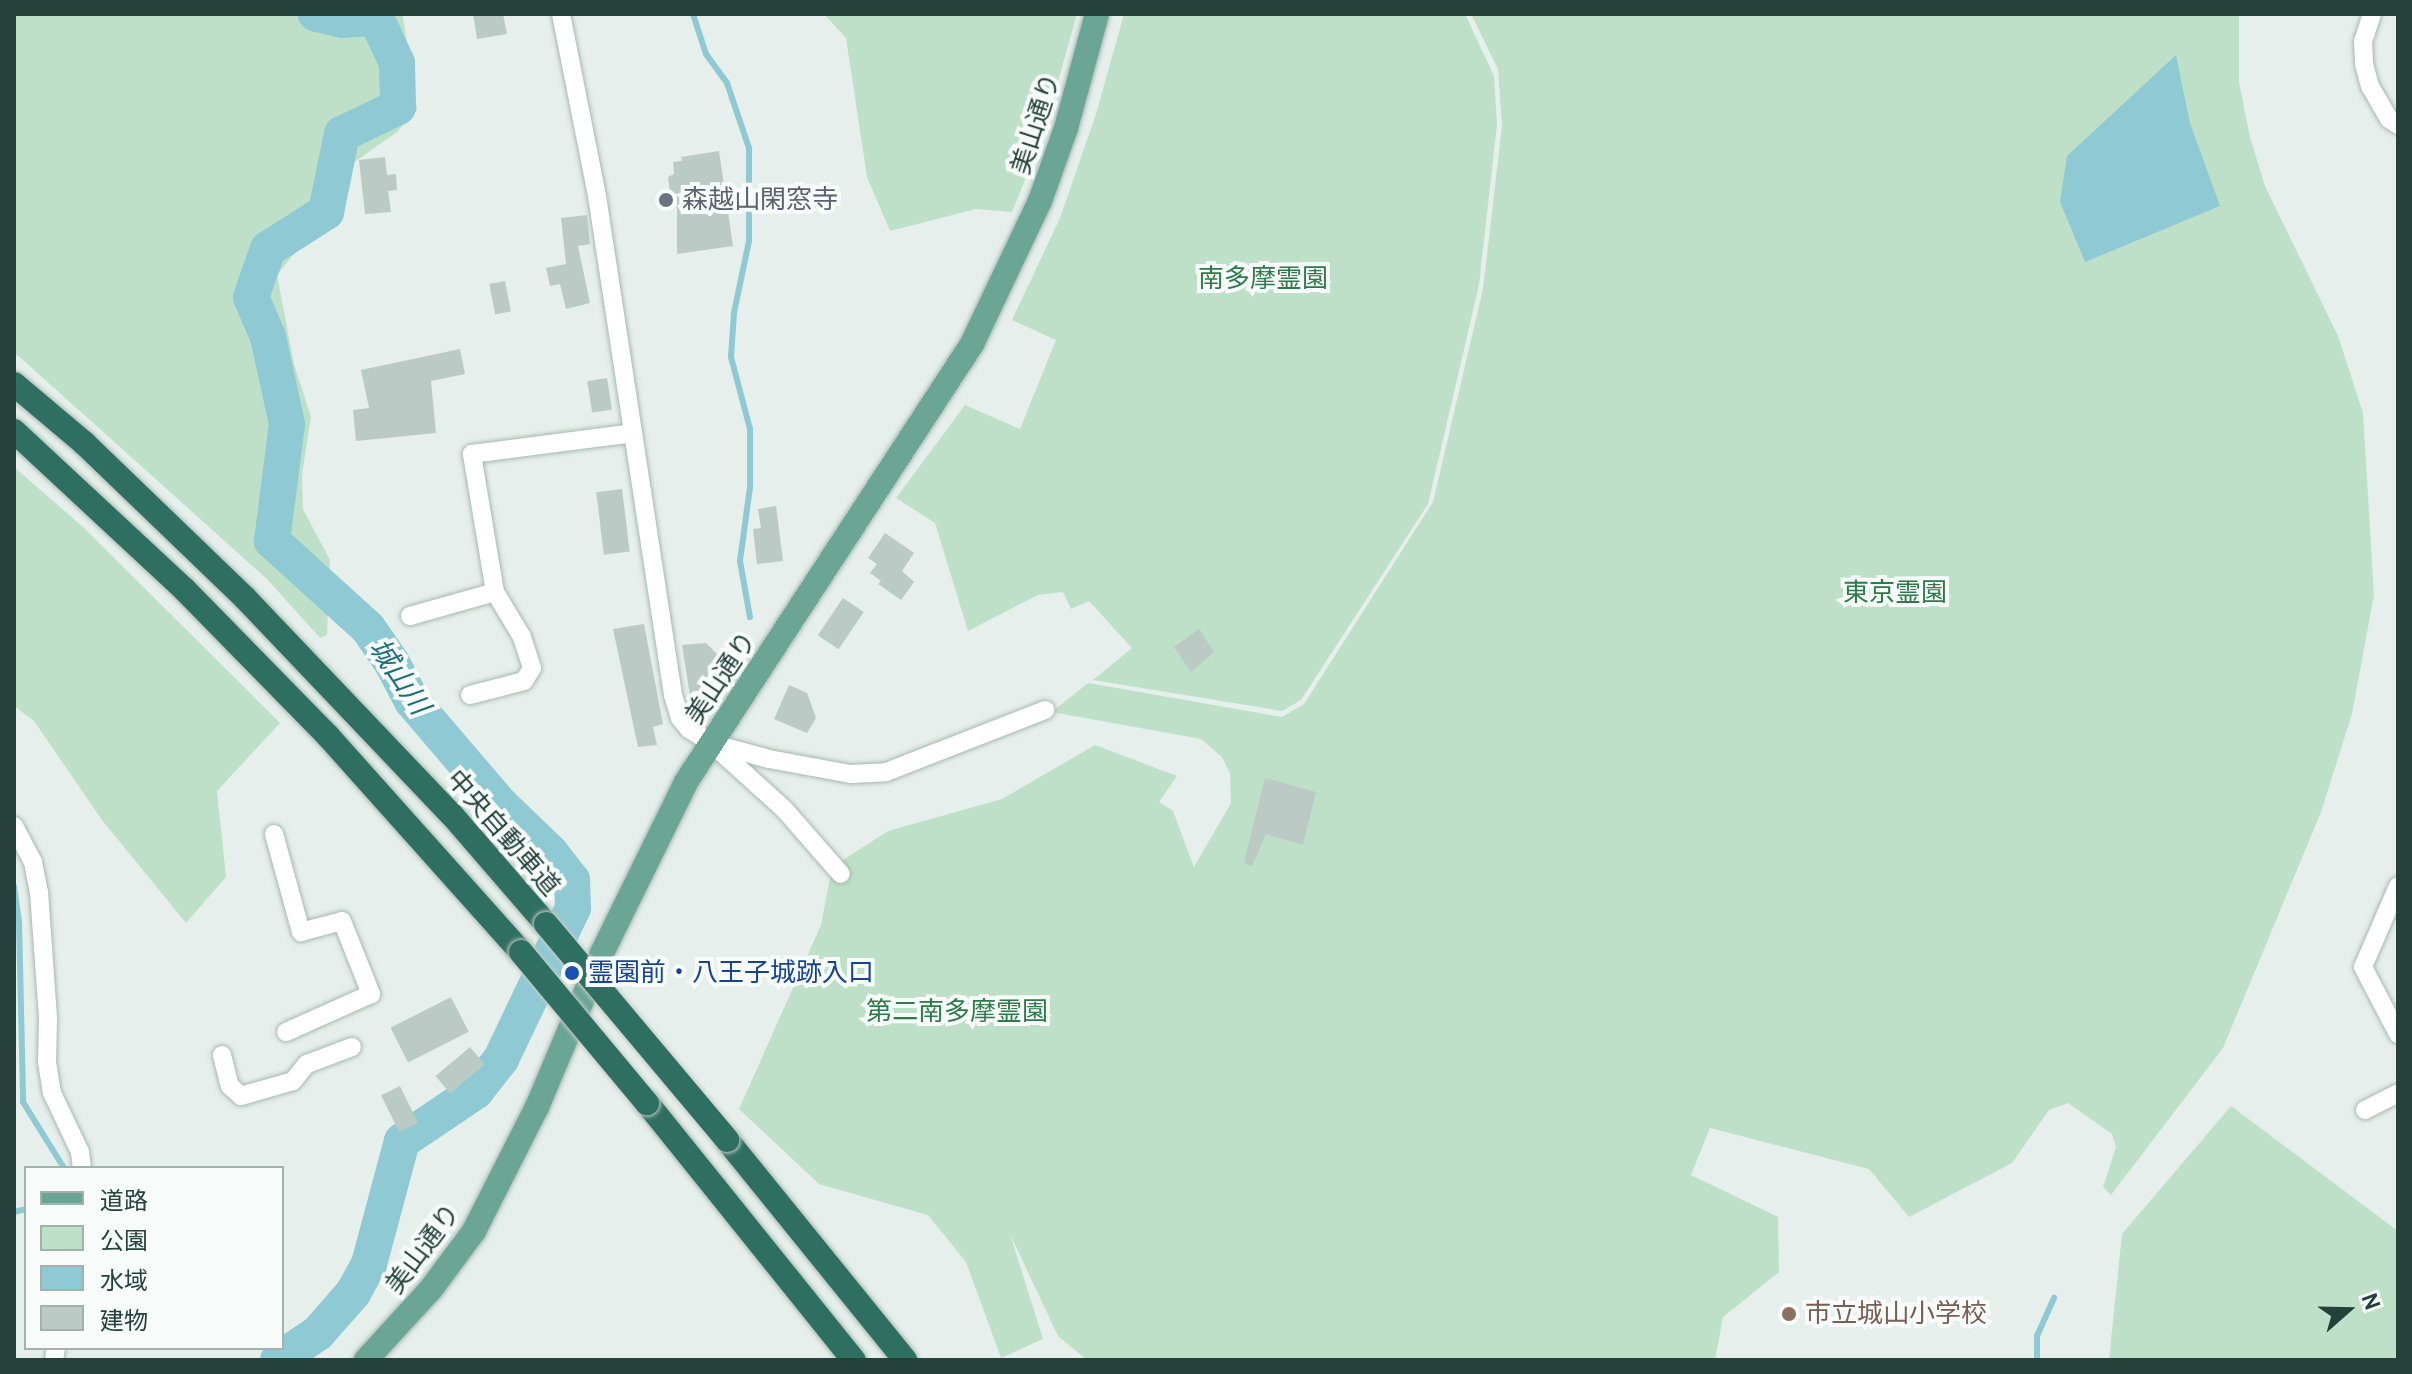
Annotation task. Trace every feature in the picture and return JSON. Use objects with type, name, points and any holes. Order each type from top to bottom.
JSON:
[{"type":"highway","name":"中央自動車道","points":[[14,384],[84,443],[245,598],[452,815],[727,1140],[905,1360]]},
{"type":"highway","points":[[14,431],[184,589],[328,736],[521,952],[854,1360]]},
{"type":"main road","name":"美山通り","points":[[366,1360],[431,1289],[491,1200],[537,1107],[650,849],[711,743],[972,344],[1040,201],[1066,128],[1097,14]]},
{"type":"street","points":[[561,14],[597,196],[673,695],[680,718],[794,818],[841,874]]},
{"type":"street","points":[[2372,14],[2363,42],[2364,64],[2370,86],[2389,119],[2398,125]]},
{"type":"street","points":[[470,695],[524,681],[532,668],[522,637],[495,592],[472,454],[633,433]]},
{"type":"street","points":[[410,616],[495,592]]},
{"type":"street","points":[[711,743],[769,759],[851,774],[886,772],[1045,710]]},
{"type":"street","points":[[14,826],[33,862],[39,892],[48,1019],[47,1062],[52,1093],[80,1152],[82,1166]]},
{"type":"street","points":[[274,834],[301,932],[342,921],[371,994],[286,1032]]},
{"type":"street","points":[[2398,886],[2363,967],[2398,1034]]},
{"type":"street","points":[[222,1055],[230,1086],[241,1096],[293,1081],[307,1064],[352,1047]]},
{"type":"street","points":[[2365,1110],[2398,1093]]},
{"type":"green space","points":[[14,14],[401,14],[403,17],[417,110],[397,132],[353,163],[342,194],[277,275],[294,364],[311,417],[302,475],[303,509],[330,560],[327,635],[320,638],[267,579],[14,352]]},
{"type":"green space","points":[[824,14],[1077,14],[1042,138],[1012,212],[976,209],[890,231],[867,177],[846,38]]},
{"type":"green space","name":"南多摩霊園","points":[[1124,14],[1465,14],[1494,76],[1497,125],[1479,285],[1428,504],[1301,700],[1282,711],[1093,680],[1132,648],[1089,601],[1071,609],[1063,592],[1038,595],[968,631],[935,523],[896,498],[965,405],[1020,429],[1056,340],[1012,320],[1060,218],[1096,114]]},
{"type":"green space","name":"東京霊園","points":[[1471,14],[2239,14],[2239,82],[2250,137],[2265,186],[2338,336],[2363,413],[2374,595],[2352,714],[2321,812],[2223,1048],[2111,1195],[2103,1187],[2116,1147],[2112,1134],[2068,1103],[2049,1110],[2012,1163],[1909,1217],[1869,1169],[1710,1128],[1691,1175],[1778,1217],[1779,1272],[1723,1317],[1715,1360],[1087,1360],[1058,1336],[1010,1234],[1043,1339],[1001,1358],[966,1262],[928,1215],[819,1184],[739,1109],[821,925],[832,867],[888,831],[1002,799],[1095,745],[1177,776],[1159,802],[1173,811],[1194,867],[1231,803],[1230,774],[1222,757],[1201,739],[1052,712],[1088,683],[1282,717],[1304,704],[1433,502],[1483,289],[1502,126],[1498,69]]},
{"type":"green space","points":[[14,467],[83,527],[280,723],[217,791],[226,877],[186,923],[102,820],[34,721],[14,706]]},
{"type":"green space","points":[[2231,1106],[2398,1231],[2398,1360],[2109,1360],[2122,1234]]},
{"type":"water","points":[[2176,55],[2190,123],[2220,206],[2085,262],[2060,202],[2067,156]]},
{"type":"building","points":[[473,14],[503,14],[507,34],[477,39]]},
{"type":"building","points":[[719,151],[733,246],[677,254],[677,194],[670,193],[668,177],[674,174],[673,162],[682,161],[681,157]]},
{"type":"building","points":[[385,157],[387,175],[396,174],[397,190],[388,191],[391,212],[365,214],[359,160]]},
{"type":"building","points":[[587,215],[590,244],[578,246],[590,303],[566,309],[560,284],[550,286],[546,268],[566,264],[561,218]]},
{"type":"building","points":[[505,281],[511,311],[495,314],[489,284]]},
{"type":"building","points":[[460,349],[465,374],[431,381],[436,433],[356,441],[353,410],[369,408],[361,370]]},
{"type":"building","points":[[607,378],[612,410],[592,413],[587,381]]},
{"type":"building","points":[[622,489],[630,552],[604,555],[596,492]]},
{"type":"building","points":[[776,506],[783,561],[757,564],[753,529],[761,528],[758,509]]},
{"type":"building","points":[[885,533],[914,553],[902,571],[914,582],[901,600],[878,584],[881,581],[870,573],[877,564],[868,558]]},
{"type":"building","points":[[843,598],[864,612],[839,649],[818,635]]},
{"type":"building","points":[[644,624],[663,724],[653,727],[657,745],[638,747],[613,629]]},
{"type":"building","points":[[1199,629],[1214,652],[1191,672],[1174,647]]},
{"type":"building","points":[[706,643],[720,657],[691,702],[682,645]]},
{"type":"building","points":[[789,685],[807,693],[816,718],[807,733],[774,719]]},
{"type":"building","points":[[1265,778],[1316,792],[1303,845],[1266,834],[1252,866],[1244,863]]},
{"type":"building","points":[[451,997],[469,1032],[408,1063],[390,1028]]},
{"type":"building","points":[[470,1047],[485,1065],[450,1094],[436,1076]]},
{"type":"building","points":[[400,1086],[418,1123],[399,1132],[381,1095]]},
{"type":"waterway","name":"城山川","points":[[278,1360],[318,1333],[353,1293],[369,1264],[402,1141],[476,1091],[501,1059],[573,908],[572,880],[551,853],[500,804],[412,701],[392,663],[368,628],[272,541],[287,424],[268,337],[251,297],[268,249],[326,212],[342,134],[398,107],[397,63],[376,18],[343,20],[316,14]]},
{"type":"waterway","points":[[693,14],[706,54],[727,83],[749,148],[749,241],[734,313],[731,357],[750,429],[750,487],[740,561],[750,617]]},
{"type":"waterway","points":[[572,891],[586,881]]},
{"type":"waterway","points":[[14,886],[19,920],[23,1102],[63,1166]]},
{"type":"waterway","points":[[14,1212],[24,1210]]},
{"type":"waterway","points":[[2037,1360],[2037,1336],[2054,1298]]},
{"type":"place","name":"森越山閑窓寺","points":[[666,200]]},
{"type":"place","name":"霊園前・八王子城跡入口","points":[[572,973]]},
{"type":"place","name":"市立城山小学校","points":[[1789,1314]]},
{"type":"park label","name":"第二南多摩霊園","points":[[957,1012]]}]
